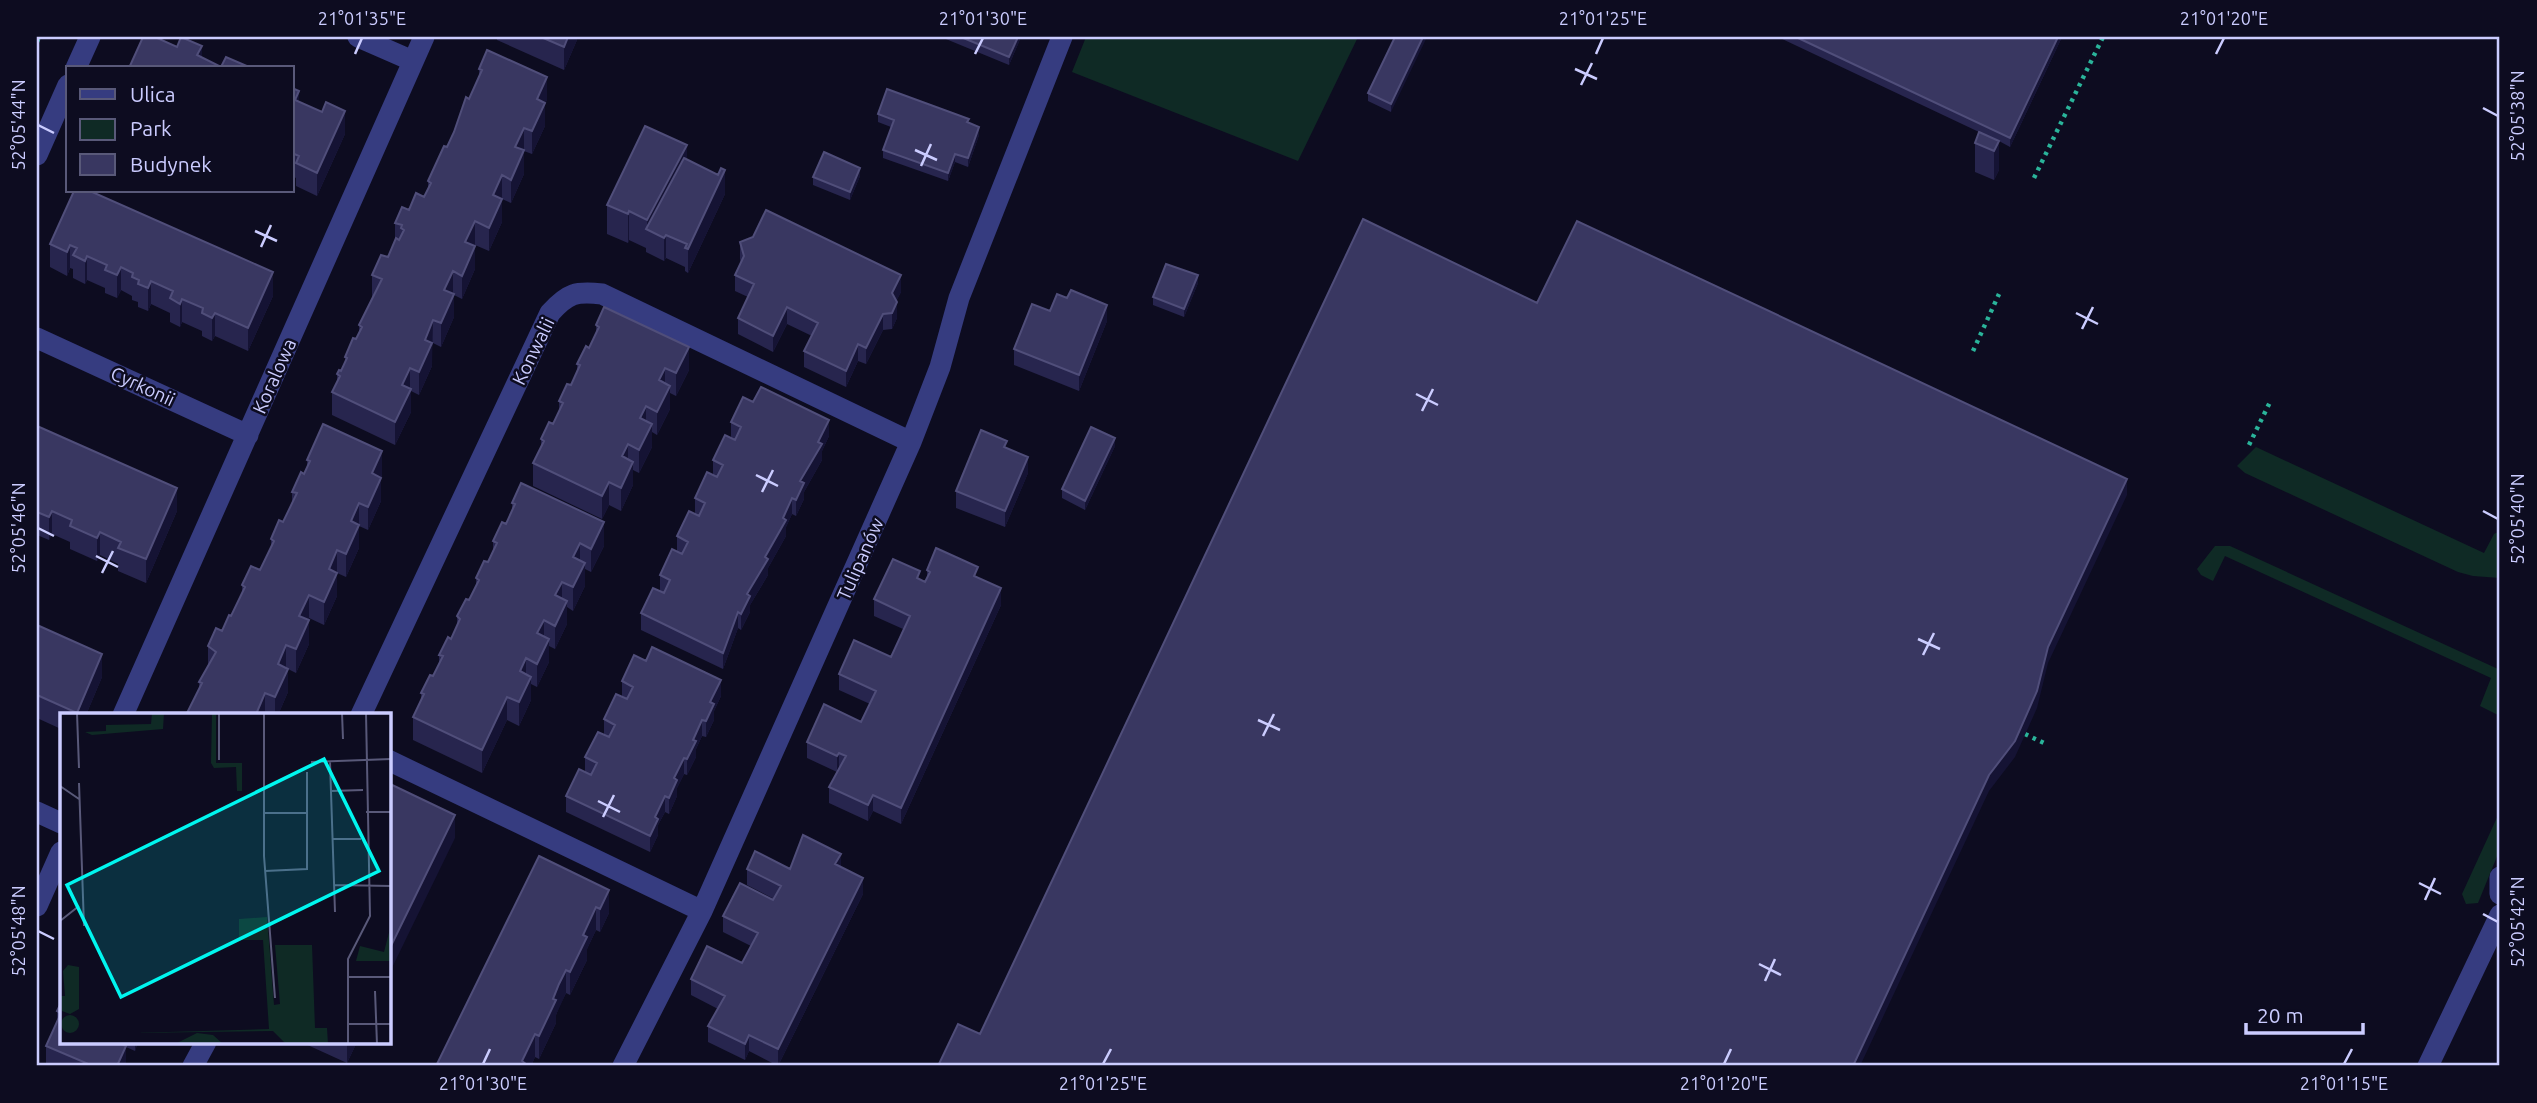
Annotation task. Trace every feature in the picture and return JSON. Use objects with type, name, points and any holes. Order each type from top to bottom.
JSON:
[{"type":"street","points":[[77,66],[90,37]]},
{"type":"street","points":[[358,37],[412,61]]},
{"type":"street","name":"Koralowa","points":[[124,713],[424,37]]},
{"type":"street","name":"Tulipanów","points":[[623,1066],[702,911],[911,442],[940,367],[959,298],[1062,37]]},
{"type":"street","points":[[37,155],[66,90]]},
{"type":"street","name":"Konwalii","points":[[363,713],[550,313],[564,297],[582,292],[602,294],[911,442]]},
{"type":"street","name":"Cyrkonii","points":[[37,338],[248,435]]},
{"type":"street","points":[[390,761],[702,911]]},
{"type":"street","points":[[37,812],[60,822]]},
{"type":"street","points":[[37,906],[60,854]]},
{"type":"street","points":[[2500,877],[2500,894]]},
{"type":"street","points":[[2428,1066],[2500,915]]},
{"type":"street","points":[[193,1066],[205,1044]]},
{"type":"path","points":[[37,42],[39,37]]},
{"type":"path","points":[[2034,178],[2103,37]]},
{"type":"path","points":[[1973,351],[1999,294]]},
{"type":"path","points":[[2249,445],[2271,400]]},
{"type":"path","points":[[2025,734],[2048,745]]},
{"type":"green space","points":[[1086,37],[1358,37],[1298,161],[1072,72]]},
{"type":"green space","points":[[2256,447],[2484,553],[2494,534],[2500,531],[2500,578],[2458,572],[2245,473],[2237,466]]},
{"type":"green space","points":[[2215,546],[2230,546],[2498,669],[2500,716],[2480,706],[2491,678],[2225,556],[2213,581],[2201,575],[2197,569]]},
{"type":"green space","points":[[2500,811],[2500,849],[2478,903],[2466,904],[2462,894]]},
{"type":"building","points":[[143,37],[155,37],[177,47],[181,37],[202,46],[197,55],[219,66],[130,66]]},
{"type":"building","points":[[541,37],[568,37],[564,47]]},
{"type":"building","points":[[961,37],[1018,37],[1009,57]]},
{"type":"building","points":[[1395,37],[1423,37],[1391,104],[1368,93]]},
{"type":"building","points":[[1796,37],[2058,37],[2010,138]]},
{"type":"building","points":[[487,50],[547,77],[537,99],[545,103],[532,131],[524,128],[515,147],[524,150],[511,180],[502,175],[493,195],[502,199],[489,228],[475,221],[465,242],[475,246],[462,276],[453,271],[444,290],[454,294],[441,323],[433,320],[425,340],[432,343],[419,372],[410,368],[402,385],[411,389],[395,422],[332,392],[340,376],[337,374],[347,358],[345,357],[353,338],[356,339],[362,327],[359,325],[382,279],[372,275],[381,255],[388,257],[396,238],[399,240],[404,230],[402,225],[395,223],[402,207],[409,210],[416,193],[424,197],[431,183],[428,181],[444,146],[447,147],[454,132],[466,97],[469,99],[482,70],[479,69]]},
{"type":"building","points":[[226,57],[247,66],[222,66]]},
{"type":"building","points":[[294,89],[299,91],[295,100],[322,112],[326,102],[345,111],[317,173],[296,163],[299,156],[294,154]]},
{"type":"building","points":[[887,89],[969,119],[967,122],[979,127],[968,158],[955,154],[948,173],[883,150],[894,120],[878,114]]},
{"type":"building","points":[[645,126],[687,145],[647,220],[629,211],[628,214],[607,205]]},
{"type":"building","points":[[1979,132],[1999,141],[1994,151],[1975,143]]},
{"type":"building","points":[[824,152],[860,168],[850,192],[813,177]]},
{"type":"building","points":[[684,158],[718,175],[721,168],[725,170],[688,249],[685,248],[687,244],[666,235],[664,238],[646,229]]},
{"type":"building","points":[[74,192],[92,192],[273,272],[248,328],[215,313],[212,318],[202,313],[203,308],[182,299],[180,304],[170,298],[173,291],[151,281],[148,288],[138,284],[139,280],[132,277],[133,273],[121,267],[117,275],[105,270],[107,265],[87,256],[85,261],[73,255],[77,248],[70,245],[67,252],[50,244]]},
{"type":"building","points":[[766,210],[901,275],[892,293],[897,302],[892,313],[883,314],[866,348],[858,344],[846,371],[804,351],[818,323],[787,307],[773,336],[738,318],[754,284],[735,275],[744,256],[740,242],[753,237]]},
{"type":"building","points":[[1363,219],[1537,303],[1577,221],[2127,479],[2048,647],[2037,691],[2015,741],[1989,775],[1853,1066],[938,1066],[958,1024],[980,1034]]},
{"type":"building","points":[[1166,264],[1198,275],[1184,309],[1153,297]]},
{"type":"building","points":[[1071,290],[1107,305],[1079,375],[1014,349],[1032,304],[1050,311],[1057,294],[1067,298]]},
{"type":"building","points":[[604,307],[689,347],[676,373],[665,368],[659,380],[670,386],[657,412],[646,406],[640,418],[652,424],[639,450],[628,444],[622,456],[633,462],[621,488],[609,482],[602,496],[533,463],[544,441],[541,439],[549,422],[553,424],[563,403],[559,401],[567,384],[571,385],[580,365],[577,364],[586,346],[589,348],[599,327],[596,325]]},
{"type":"building","points":[[761,387],[829,420],[818,442],[822,444],[800,481],[804,483],[796,500],[792,498],[783,518],[786,520],[765,557],[768,559],[747,594],[750,596],[741,614],[738,612],[723,653],[641,613],[653,588],[664,593],[670,580],[660,575],[672,549],[682,554],[688,542],[677,536],[689,511],[699,516],[705,503],[695,498],[707,472],[717,477],[723,465],[713,460],[725,435],[735,440],[741,427],[731,422],[743,397],[753,402]]},
{"type":"building","points":[[323,424],[382,451],[372,473],[381,478],[368,507],[359,503],[351,521],[359,525],[346,554],[337,550],[329,569],[337,573],[324,602],[309,595],[299,616],[309,620],[296,649],[286,645],[278,664],[288,669],[275,697],[265,693],[258,713],[187,713],[202,683],[199,682],[216,652],[208,646],[216,628],[222,631],[229,615],[231,616],[245,587],[242,585],[251,566],[260,570],[274,541],[271,539],[279,520],[283,522],[297,493],[292,492],[301,472],[304,474],[310,461],[307,460]]},
{"type":"building","points":[[37,426],[177,488],[146,559],[118,548],[121,542],[100,532],[97,538],[70,526],[72,520],[52,511],[49,517],[37,512]]},
{"type":"building","points":[[1091,427],[1115,438],[1085,501],[1062,489]]},
{"type":"building","points":[[981,430],[1007,441],[1004,447],[1028,457],[1005,511],[956,491]]},
{"type":"building","points":[[521,483],[604,522],[591,549],[580,543],[573,557],[585,563],[573,587],[562,582],[555,595],[567,601],[555,626],[544,620],[537,633],[549,639],[537,664],[526,658],[520,671],[531,677],[519,702],[507,697],[482,750],[413,717],[424,694],[421,693],[443,656],[439,655],[448,637],[451,639],[460,619],[457,616],[466,599],[469,600],[479,580],[476,578],[484,561],[488,562],[497,543],[493,541],[502,522],[506,524]]},
{"type":"building","points":[[936,548],[978,567],[974,576],[1001,588],[901,808],[873,795],[868,805],[829,787],[846,756],[839,753],[837,756],[807,742],[824,704],[861,722],[876,691],[839,674],[854,640],[891,657],[910,616],[874,599],[893,559],[920,571],[917,578],[925,582]]},
{"type":"building","points":[[37,625],[102,654],[77,713],[37,695]]},
{"type":"building","points":[[652,647],[721,680],[710,702],[714,704],[706,721],[702,720],[693,740],[696,741],[674,778],[677,780],[669,798],[665,796],[650,836],[566,796],[579,769],[591,775],[597,763],[585,757],[598,732],[609,737],[615,725],[604,719],[616,694],[627,699],[633,687],[622,681],[634,655],[646,661]]},
{"type":"building","points":[[390,784],[455,815],[390,948]]},
{"type":"building","points":[[803,835],[841,854],[835,864],[863,878],[778,1049],[749,1035],[745,1044],[708,1026],[725,996],[691,979],[707,946],[742,963],[758,933],[723,916],[740,883],[773,900],[781,886],[747,869],[755,851],[790,869]]},
{"type":"building","points":[[539,856],[609,890],[600,909],[596,907],[583,935],[587,937],[570,972],[566,970],[559,984],[553,999],[556,1000],[539,1036],[535,1034],[522,1061],[526,1064],[436,1066]]},
{"type":"building","points":[[60,1015],[60,1044],[126,1046],[117,1066],[93,1066],[46,1046]]}]
